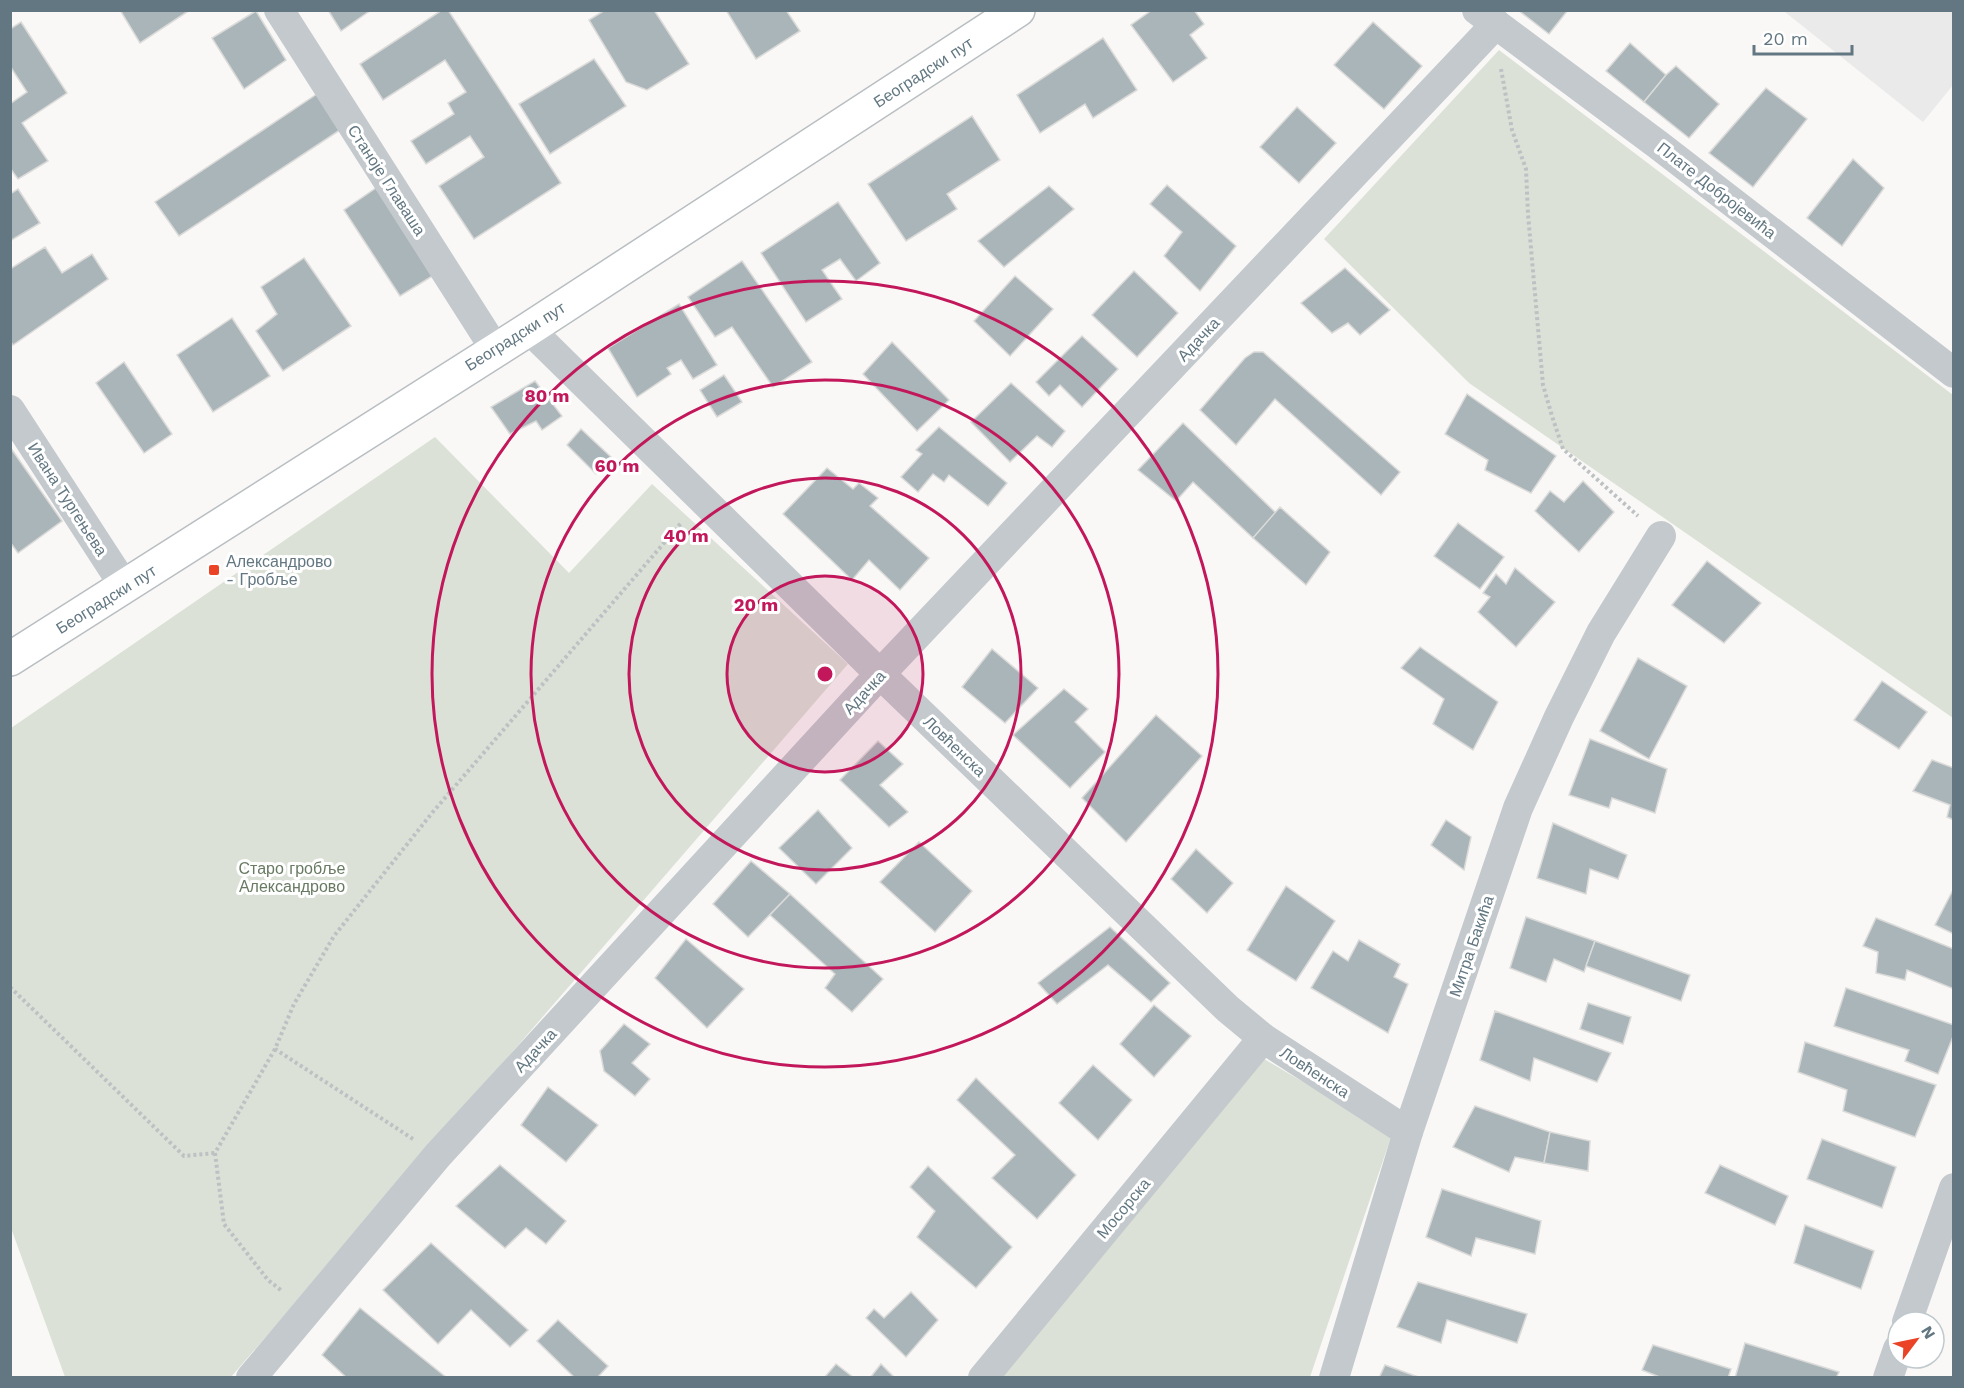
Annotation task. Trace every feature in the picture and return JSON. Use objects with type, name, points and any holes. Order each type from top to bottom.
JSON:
[{"type":"main road","name":"Београдски пут","points":[[10,659],[529,328],[1018,10]]},
{"type":"street","name":"Станоје Главаша","points":[[279,10],[495,349]]},
{"type":"street","name":"Плате Добројевића","points":[[1486,17],[1656,144],[1953,373]]},
{"type":"street","name":"Адачка","points":[[251,1377],[438,1155],[1486,17]]},
{"type":"street","name":"Ловћенска","points":[[529,328],[880,674],[1228,1009],[1263,1038],[1408,1132]]},
{"type":"street","name":"Ивана Тургењева","points":[[10,410],[125,587]]},
{"type":"street","name":"Митра Бакића","points":[[1334,1377],[1408,1132],[1518,808],[1558,717],[1601,633],[1660,536]]},
{"type":"street","name":"Мосорска","points":[[983,1377],[1263,1038]]},
{"type":"street","points":[[1911,1310],[1953,1188]]},
{"type":"path","points":[[1486,17],[1512,130],[1526,169],[1543,385],[1552,416],[1563,448],[1660,536]]},
{"type":"path","points":[[308,1310],[268,1280],[224,1224],[215,1153],[275,1049],[294,1004],[334,936],[432,813],[702,498]]},
{"type":"path","points":[[10,987],[184,1156],[215,1153]]},
{"type":"path","points":[[275,1049],[438,1155]]},
{"type":"shaded area","points":[[1787,10],[1953,11],[1953,85],[1923,122],[1785,12]]},
{"type":"green space","points":[[1499,50],[1953,395],[1953,718],[1469,383],[1324,239]]},
{"type":"green space","name":"Старо гробље Александрово","points":[[435,437],[569,573],[652,484],[848,664],[231,1377],[65,1377],[11,1228],[11,728]]},
{"type":"green space","points":[[1264,1059],[1392,1134],[1310,1377],[1001,1378]]},
{"type":"building","points":[[120,10],[190,10],[140,43]]},
{"type":"building","points":[[328,10],[371,10],[341,31]]},
{"type":"building","points":[[442,10],[448,10],[561,183],[474,239],[439,186],[484,157],[470,136],[426,164],[411,141],[454,114],[448,103],[466,92],[445,60],[383,100],[360,64]]},
{"type":"building","points":[[605,10],[654,10],[689,64],[647,90],[626,82],[589,20]]},
{"type":"building","points":[[726,10],[786,10],[800,31],[756,59]]},
{"type":"building","points":[[1152,10],[1194,10],[1204,24],[1190,35],[1207,58],[1173,82],[1131,25]]},
{"type":"building","points":[[1518,10],[1568,10],[1549,34]]},
{"type":"building","points":[[256,11],[286,60],[244,89],[212,38]]},
{"type":"building","points":[[21,22],[67,93],[22,123],[48,161],[18,179],[10,168],[10,104],[27,92],[10,66],[10,29]]},
{"type":"building","points":[[1373,22],[1422,66],[1384,109],[1334,65]]},
{"type":"building","points":[[1103,38],[1137,90],[1093,118],[1085,104],[1040,133],[1017,95]]},
{"type":"building","points":[[1630,43],[1666,75],[1644,102],[1606,71]]},
{"type":"building","points":[[594,59],[626,106],[550,154],[519,104]]},
{"type":"building","points":[[1676,66],[1719,104],[1689,138],[1644,102]]},
{"type":"building","points":[[1766,88],[1807,119],[1753,187],[1709,153]]},
{"type":"building","points":[[317,94],[340,130],[179,236],[155,202]]},
{"type":"building","points":[[1297,107],[1336,143],[1299,183],[1260,147]]},
{"type":"building","points":[[972,116],[1000,160],[947,194],[957,209],[906,241],[868,184]]},
{"type":"building","points":[[1853,159],[1884,188],[1842,246],[1807,218]]},
{"type":"building","points":[[1167,185],[1236,246],[1200,291],[1164,256],[1182,232],[1150,204]]},
{"type":"building","points":[[1049,186],[1074,209],[1004,267],[978,241]]},
{"type":"building","points":[[376,188],[434,275],[400,296],[344,210]]},
{"type":"building","points":[[18,189],[40,223],[10,241],[10,194]]},
{"type":"building","points":[[838,202],[880,263],[856,281],[840,259],[822,270],[842,299],[806,322],[761,253]]},
{"type":"building","points":[[45,247],[62,273],[92,254],[108,279],[13,345],[10,341],[10,269]]},
{"type":"building","points":[[304,258],[351,326],[283,371],[256,331],[277,314],[261,287]]},
{"type":"building","points":[[742,261],[812,362],[773,387],[732,327],[715,337],[688,297]]},
{"type":"building","points":[[1345,268],[1390,310],[1360,335],[1348,323],[1332,333],[1301,303]]},
{"type":"building","points":[[1134,271],[1178,313],[1137,357],[1092,315]]},
{"type":"building","points":[[1015,276],[1053,309],[1010,356],[974,321]]},
{"type":"building","points":[[679,304],[717,365],[693,379],[681,360],[667,368],[671,374],[637,397],[608,348]]},
{"type":"building","points":[[232,318],[270,376],[213,412],[177,355]]},
{"type":"building","points":[[1082,336],[1118,369],[1082,407],[1060,385],[1049,396],[1036,382]]},
{"type":"building","points":[[892,342],[949,400],[917,431],[863,374]]},
{"type":"building","points":[[1254,352],[1263,352],[1400,472],[1381,495],[1275,399],[1236,445],[1200,410],[1245,358]]},
{"type":"building","points":[[124,362],[172,434],[144,453],[96,383]]},
{"type":"building","points":[[724,375],[742,402],[717,417],[700,390]]},
{"type":"building","points":[[535,381],[562,416],[542,430],[536,421],[510,434],[491,407]]},
{"type":"building","points":[[1011,383],[1065,431],[1052,447],[1037,436],[1010,462],[971,422]]},
{"type":"building","points":[[1467,394],[1556,456],[1531,493],[1485,470],[1488,460],[1445,434]]},
{"type":"building","points":[[1183,423],[1276,513],[1253,538],[1193,482],[1176,501],[1138,470]]},
{"type":"building","points":[[939,427],[1007,483],[988,506],[949,475],[944,482],[933,474],[918,492],[901,477],[922,454],[916,450]]},
{"type":"building","points":[[581,429],[611,457],[596,474],[567,445]]},
{"type":"building","points":[[10,447],[62,521],[18,553],[10,542]]},
{"type":"building","points":[[827,468],[853,489],[859,483],[878,498],[870,506],[929,558],[900,590],[869,560],[852,580],[783,514]]},
{"type":"building","points":[[1583,481],[1614,512],[1579,552],[1535,511],[1550,491],[1564,502]]},
{"type":"building","points":[[1280,507],[1330,552],[1306,585],[1253,538]]},
{"type":"building","points":[[1458,523],[1504,557],[1480,589],[1434,556]]},
{"type":"building","points":[[1707,561],[1761,603],[1724,643],[1672,605]]},
{"type":"building","points":[[1515,568],[1555,602],[1516,647],[1478,612],[1490,597],[1483,593],[1496,574],[1506,584]]},
{"type":"building","points":[[1420,647],[1498,702],[1473,750],[1433,724],[1444,699],[1401,668]]},
{"type":"building","points":[[992,649],[1038,688],[1005,723],[962,687]]},
{"type":"building","points":[[1638,658],[1687,686],[1649,759],[1600,731]]},
{"type":"building","points":[[1882,681],[1927,712],[1899,749],[1854,720]]},
{"type":"building","points":[[1064,689],[1088,709],[1075,722],[1105,752],[1070,788],[1013,735]]},
{"type":"building","points":[[1156,715],[1202,756],[1126,842],[1082,798]]},
{"type":"building","points":[[1590,739],[1667,769],[1655,813],[1612,798],[1609,808],[1569,795]]},
{"type":"building","points":[[878,741],[903,764],[880,785],[908,812],[889,827],[840,780]]},
{"type":"building","points":[[1932,760],[1954,768],[1954,820],[1947,817],[1950,805],[1913,791]]},
{"type":"building","points":[[818,810],[852,848],[816,884],[779,848]]},
{"type":"building","points":[[1446,820],[1471,837],[1464,870],[1431,845]]},
{"type":"building","points":[[1553,823],[1627,855],[1618,879],[1590,869],[1586,894],[1537,878]]},
{"type":"building","points":[[919,842],[972,891],[935,932],[880,882]]},
{"type":"building","points":[[1196,849],[1233,883],[1207,913],[1171,879]]},
{"type":"building","points":[[751,861],[790,894],[748,937],[713,904]]},
{"type":"building","points":[[1286,886],[1335,921],[1296,981],[1247,950]]},
{"type":"building","points":[[1954,888],[1954,934],[1935,925]]},
{"type":"building","points":[[790,894],[883,979],[852,1012],[825,988],[835,974],[770,915]]},
{"type":"building","points":[[1526,917],[1595,941],[1584,972],[1554,959],[1546,982],[1510,968]]},
{"type":"building","points":[[1876,918],[1954,949],[1954,989],[1907,970],[1905,980],[1876,973],[1878,952],[1863,946]]},
{"type":"building","points":[[1110,927],[1170,983],[1151,1002],[1108,965],[1057,1004],[1038,983]]},
{"type":"building","points":[[686,939],[744,989],[707,1028],[655,978]]},
{"type":"building","points":[[1359,940],[1400,964],[1394,977],[1408,984],[1388,1033],[1311,988],[1333,951],[1348,961]]},
{"type":"building","points":[[1595,941],[1690,975],[1681,1001],[1586,966]]},
{"type":"building","points":[[1846,988],[1954,1025],[1954,1034],[1938,1074],[1905,1061],[1909,1050],[1834,1026]]},
{"type":"building","points":[[1588,1003],[1631,1017],[1623,1044],[1580,1029]]},
{"type":"building","points":[[1154,1005],[1191,1036],[1154,1077],[1120,1044]]},
{"type":"building","points":[[1495,1011],[1611,1053],[1597,1082],[1534,1058],[1530,1081],[1480,1060]]},
{"type":"building","points":[[624,1024],[650,1044],[632,1063],[650,1079],[635,1096],[604,1071],[600,1051]]},
{"type":"building","points":[[1805,1042],[1936,1085],[1915,1137],[1843,1111],[1847,1090],[1798,1072]]},
{"type":"building","points":[[1093,1065],[1132,1100],[1098,1140],[1059,1103]]},
{"type":"building","points":[[976,1078],[1076,1175],[1037,1219],[992,1178],[1015,1155],[957,1100]]},
{"type":"building","points":[[548,1087],[598,1125],[566,1162],[521,1125]]},
{"type":"building","points":[[1475,1106],[1550,1132],[1544,1163],[1515,1157],[1509,1172],[1453,1147]]},
{"type":"building","points":[[1550,1132],[1590,1141],[1588,1171],[1544,1163]]},
{"type":"building","points":[[1822,1139],[1896,1167],[1882,1208],[1807,1179]]},
{"type":"building","points":[[500,1165],[566,1221],[546,1244],[526,1228],[505,1248],[456,1206]]},
{"type":"building","points":[[1720,1165],[1788,1196],[1775,1225],[1705,1193]]},
{"type":"building","points":[[928,1166],[1012,1247],[976,1288],[917,1237],[935,1211],[910,1187]]},
{"type":"building","points":[[1442,1189],[1541,1221],[1535,1254],[1476,1238],[1471,1256],[1426,1237]]},
{"type":"building","points":[[1805,1225],[1874,1251],[1861,1289],[1794,1263]]},
{"type":"building","points":[[431,1243],[528,1330],[510,1347],[471,1310],[438,1344],[383,1290]]},
{"type":"building","points":[[1418,1282],[1527,1314],[1517,1343],[1447,1320],[1441,1343],[1397,1327]]},
{"type":"building","points":[[911,1292],[938,1320],[906,1357],[866,1318],[874,1309],[884,1318]]},
{"type":"building","points":[[360,1308],[447,1378],[347,1378],[322,1355]]},
{"type":"building","points":[[558,1320],[608,1366],[597,1378],[575,1378],[537,1341]]},
{"type":"building","points":[[1745,1343],[1839,1372],[1836,1378],[1735,1378]]},
{"type":"building","points":[[1653,1345],[1731,1369],[1728,1378],[1662,1378],[1642,1370]]},
{"type":"building","points":[[836,1364],[854,1378],[824,1378]]},
{"type":"building","points":[[881,1364],[895,1378],[870,1378]]},
{"type":"building","points":[[1385,1365],[1421,1378],[1379,1378]]},
{"type":"place","name":"Александрово - Гробље","points":[[214,570]]}]
